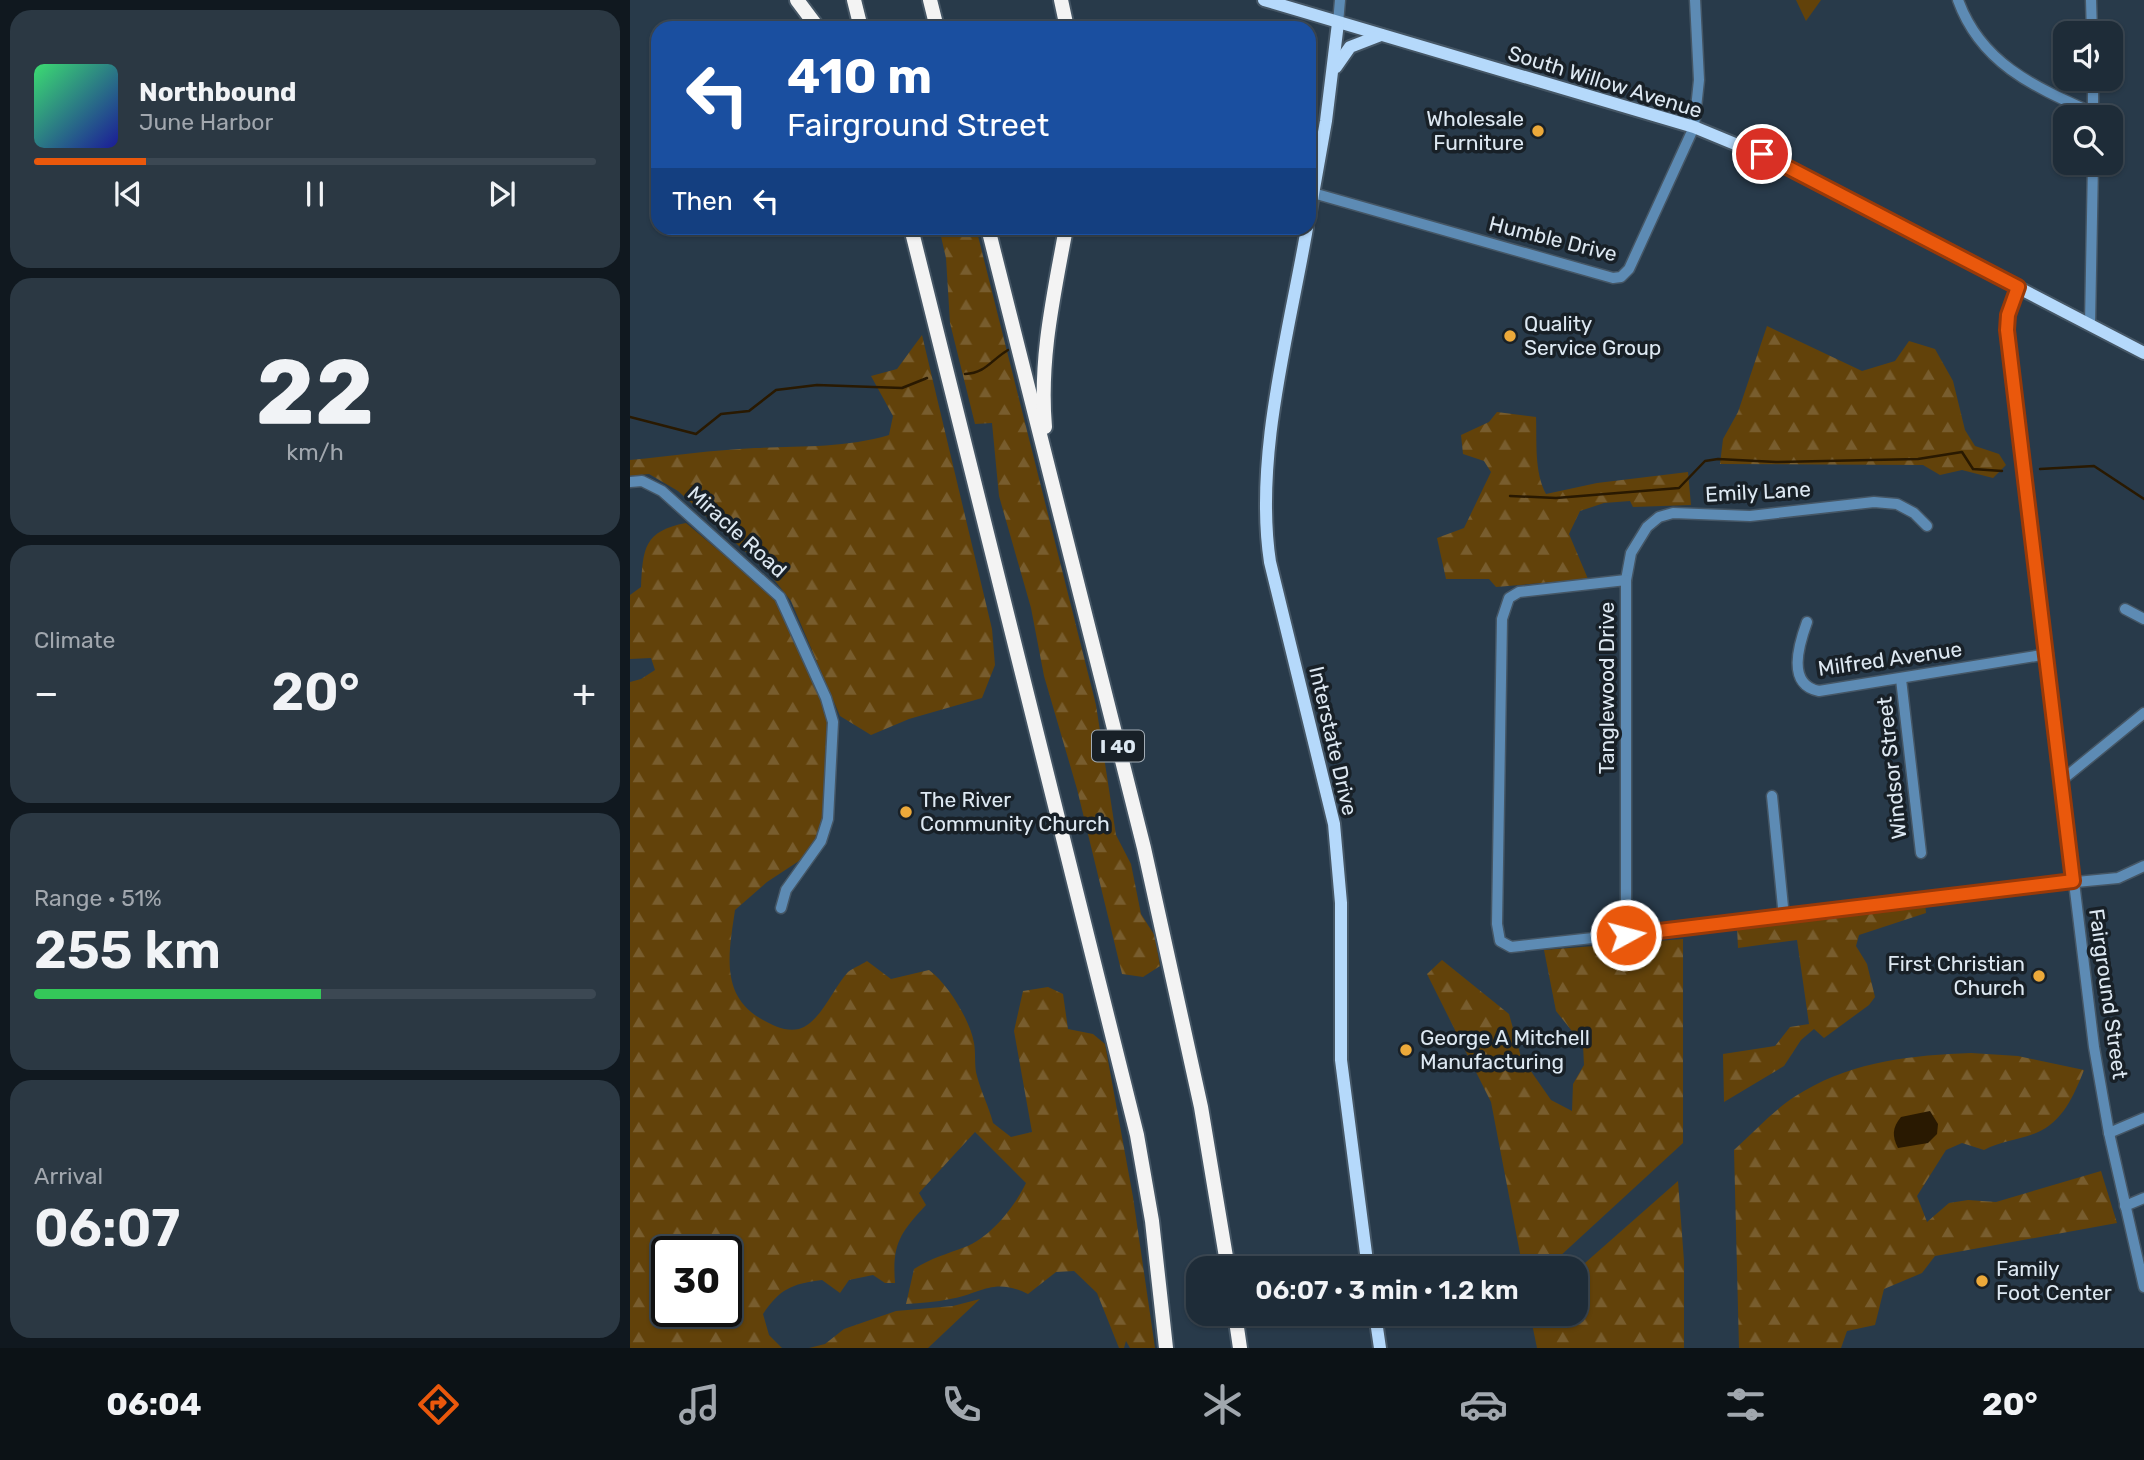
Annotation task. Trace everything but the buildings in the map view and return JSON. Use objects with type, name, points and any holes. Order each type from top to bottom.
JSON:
[{"type":"highway","points":[[797,0],[812,21]]},
{"type":"highway","points":[[854,0],[859,21]]},
{"type":"highway","points":[[930,0],[935,21]]},
{"type":"highway","points":[[1063,0],[1066,21]]},
{"type":"highway","points":[[913,235],[1137,1135],[1152,1221],[1166,1348]]},
{"type":"highway","name":"I 40","points":[[990,235],[1177,990],[1201,1107],[1226,1256]]},
{"type":"highway","points":[[1049,470],[1041,387],[1045,343],[1065,235]]},
{"type":"highway","points":[[1237,1326],[1240,1348]]},
{"type":"main road","name":"South Willow Avenue","points":[[1264,0],[1694,127],[1765,155],[2144,353]]},
{"type":"main road","points":[[1316,173],[1338,23]]},
{"type":"main road","points":[[1331,77],[1340,57],[1350,47],[1382,35]]},
{"type":"main road","name":"Interstate Drive","points":[[1306,235],[1265,473],[1264,523],[1270,562],[1334,824],[1341,902],[1341,1060],[1366,1256]]},
{"type":"main road","points":[[1377,1326],[1380,1348]]},
{"type":"street","points":[[1338,23],[1340,0]]},
{"type":"street","name":"Humble Drive","points":[[1316,193],[1613,278],[1621,277],[1629,269],[1694,127],[1699,80],[1695,0]]},
{"type":"street","points":[[1958,0],[1978,42],[2002,65],[2075,105]]},
{"type":"street","points":[[2091,0],[2092,21]]},
{"type":"street","points":[[2091,324],[2093,175]]},
{"type":"street","name":"Fairground Street","points":[[2018,287],[2008,315],[2007,330],[2048,654],[2073,881],[2109,1133],[2125,1206],[2141,1256],[2144,1287]]},
{"type":"street","name":"Miracle Road","points":[[630,482],[642,481],[662,491],[780,597],[826,698],[833,722],[828,819],[821,841],[786,890],[780,908]]},
{"type":"street","name":"Emily Lane","points":[[1626,580],[1631,553],[1647,527],[1659,517],[1673,513],[1750,516],[1874,502],[1897,504],[1914,513],[1927,526]]},
{"type":"street","name":"Tanglewood Drive","points":[[1626,580],[1626,935],[1511,947],[1500,941],[1497,924],[1504,609],[1509,598],[1519,592],[1626,580]]},
{"type":"street","points":[[2125,608],[2144,619]]},
{"type":"street","name":"Milfred Avenue","points":[[1807,622],[1799,642],[1797,665],[1802,682],[1809,689],[1819,691],[2048,654]]},
{"type":"street","name":"Windsor Street","points":[[1901,679],[1921,853]]},
{"type":"street","points":[[2062,780],[2144,713]]},
{"type":"street","points":[[1772,796],[1784,917]]},
{"type":"street","points":[[1626,935],[2073,881],[2118,878],[2144,866]]},
{"type":"street","points":[[2109,1133],[2144,1118]]},
{"type":"street","points":[[2125,1206],[2144,1198]]},
{"type":"green space","points":[[1796,0],[1821,0],[1806,21]]},
{"type":"green space","points":[[941,235],[978,235],[1096,705],[1116,835],[1131,864],[1141,914],[1155,936],[1160,966],[1143,977],[1122,974],[1077,789],[1044,676],[1031,608],[999,496],[992,423],[975,424],[950,323],[946,258]]},
{"type":"green space","points":[[1767,326],[1862,371],[1895,361],[1909,341],[1935,349],[1953,381],[1965,430],[1975,446],[1999,454],[2006,465],[1993,478],[1962,470],[1940,475],[1923,465],[1720,464],[1723,439],[1738,412]]},
{"type":"green space","points":[[922,335],[992,629],[995,665],[982,698],[909,719],[871,735],[840,716],[791,601],[768,572],[678,491],[649,474],[630,476],[630,460],[739,449],[839,444],[889,435],[893,416],[871,376],[897,369]]},
{"type":"green space","points":[[1497,412],[1536,417],[1538,466],[1546,494],[1597,483],[1688,472],[1691,505],[1633,507],[1630,501],[1604,503],[1580,511],[1569,534],[1588,579],[1496,587],[1489,579],[1446,579],[1437,538],[1464,528],[1491,472],[1484,461],[1463,454],[1461,435],[1489,422]]},
{"type":"green space","points":[[686,523],[776,599],[823,699],[827,721],[825,810],[817,837],[802,859],[767,882],[735,910],[730,972],[739,999],[749,1010],[767,1022],[794,1030],[814,1019],[848,972],[867,961],[891,979],[929,970],[951,993],[963,1013],[972,1034],[977,1076],[993,1123],[1011,1137],[1032,1132],[1014,1031],[1023,991],[1048,987],[1063,994],[1068,1029],[1093,1034],[1105,1044],[1133,1197],[1155,1348],[1130,1348],[1126,1341],[1124,1348],[1119,1348],[1097,1293],[1074,1271],[1056,1272],[1028,1294],[1016,1289],[997,1287],[945,1300],[906,1304],[914,1269],[984,1236],[1009,1211],[1026,1183],[975,1132],[919,1193],[926,1205],[900,1240],[895,1258],[895,1283],[885,1283],[873,1275],[849,1280],[840,1293],[822,1280],[787,1289],[763,1314],[769,1335],[782,1348],[630,1348],[630,682],[655,670],[651,658],[630,659],[630,595],[641,587],[648,543],[662,531]]},
{"type":"green space","points":[[1925,902],[1926,913],[1859,935],[1856,946],[1867,964],[1875,997],[1869,1005],[1824,1038],[1814,1029],[1801,1040],[1784,1066],[1724,1102],[1723,1054],[1775,1046],[1790,1027],[1809,1024],[1797,940],[1738,948],[1737,927]]},
{"type":"green space","points":[[1683,939],[1683,1143],[1560,1256],[1521,1256],[1491,1102],[1427,974],[1442,960],[1509,1014],[1521,1057],[1551,1100],[1572,1111],[1573,1084],[1584,1065],[1583,1045],[1556,1011],[1544,950]]},
{"type":"green space","points":[[1971,1053],[2018,1056],[2084,1070],[2066,1107],[2045,1128],[1984,1150],[1962,1143],[1946,1150],[1917,1196],[1927,1222],[1949,1203],[1968,1200],[1996,1202],[2101,1171],[2117,1223],[1935,1256],[1922,1273],[1884,1289],[1875,1325],[1847,1331],[1841,1348],[1739,1348],[1734,1150],[1785,1103],[1823,1081],[1864,1066],[1885,1062]]},
{"type":"green space","points":[[1678,1181],[1684,1261],[1684,1348],[1537,1348],[1532,1326],[1588,1326],[1588,1260]]},
{"type":"green space","points":[[980,1299],[928,1348],[809,1348],[825,1344],[844,1329],[896,1311],[953,1306]]},
{"type":"shaded area","points":[[1930,1111],[1938,1124],[1937,1134],[1928,1143],[1898,1148],[1894,1132],[1901,1117]]},
{"type":"waterway","points":[[965,374],[983,369],[1008,350]]},
{"type":"waterway","points":[[630,417],[696,434],[721,414],[749,411],[776,390],[817,385],[902,388],[927,378]]},
{"type":"waterway","points":[[1510,496],[1556,498],[1679,488],[1705,461],[1718,459],[1776,462],[1918,459],[1962,452],[1973,469],[2002,471]]},
{"type":"waterway","points":[[2040,469],[2094,466],[2144,499]]},
{"type":"place","name":"Wholesale Furniture","points":[[1538,131]]},
{"type":"place","name":"Quality Service Group","points":[[1510,336]]},
{"type":"place","name":"The River Community Church","points":[[906,812]]},
{"type":"place","name":"First Christian Church","points":[[2039,976]]},
{"type":"place","name":"George A Mitchell Manufacturing","points":[[1406,1050]]},
{"type":"place","name":"Family Foot Center","points":[[1982,1281]]},
{"type":"route","points":[[1626,935],[2073,881],[2035,543],[2007,330],[2008,315],[2018,287],[1762,154]]}]
